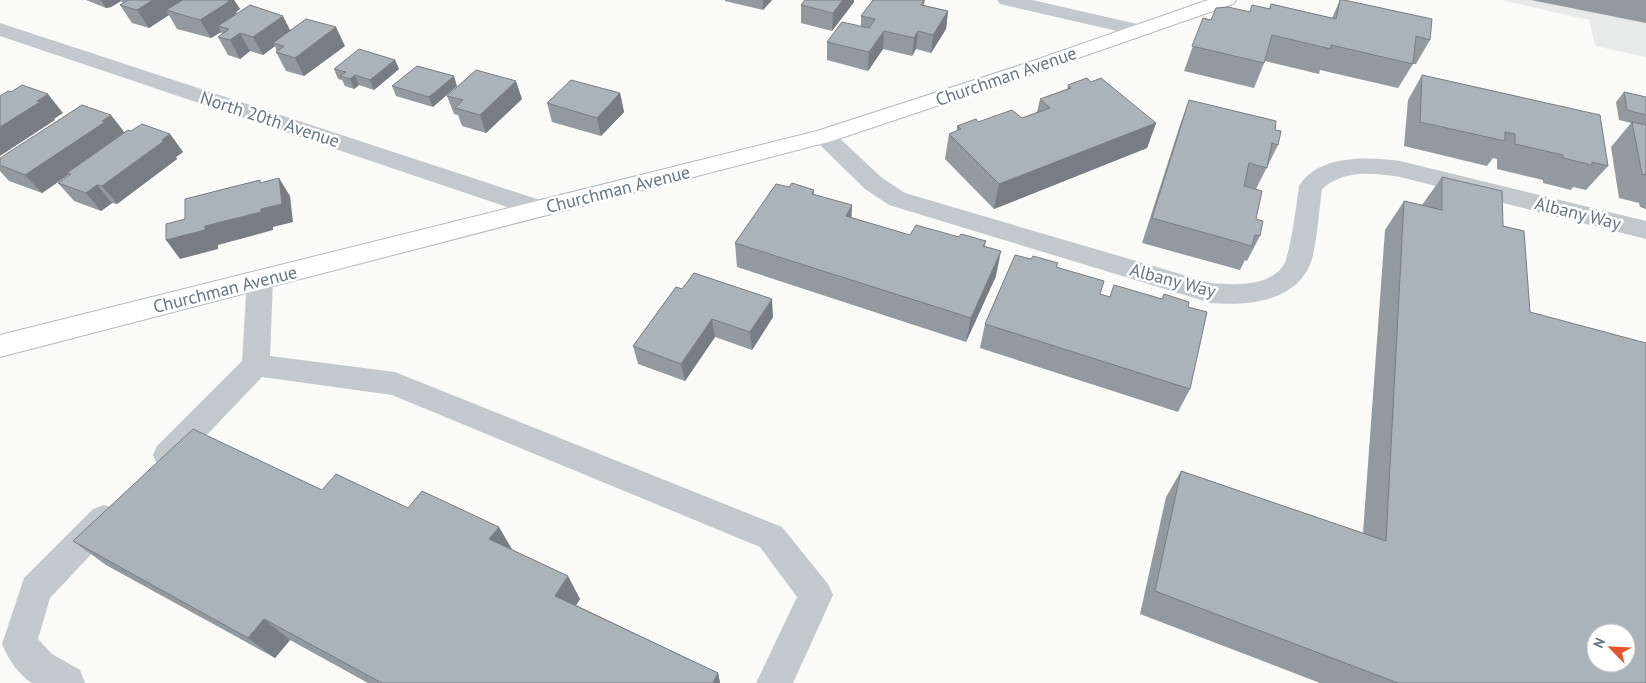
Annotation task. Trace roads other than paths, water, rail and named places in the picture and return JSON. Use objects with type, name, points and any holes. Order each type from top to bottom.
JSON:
[{"type":"main road","name":"Churchman Avenue","points":[[0,346],[824,136],[1226,0]]},
{"type":"street","points":[[1007,0],[1139,30]]},
{"type":"street","name":"North 20th Avenue","points":[[0,29],[540,208]]},
{"type":"street","name":"Albany Way","points":[[824,136],[873,183],[897,199],[1211,293],[1242,294],[1253,292],[1278,284],[1288,277],[1297,268],[1311,186],[1323,176],[1352,167],[1373,166],[1400,169],[1646,230]]},
{"type":"street","points":[[67,683],[39,667],[19,644],[36,589],[256,365],[260,280]]},
{"type":"street","points":[[256,365],[395,384],[771,538],[816,595],[774,683]]}]
